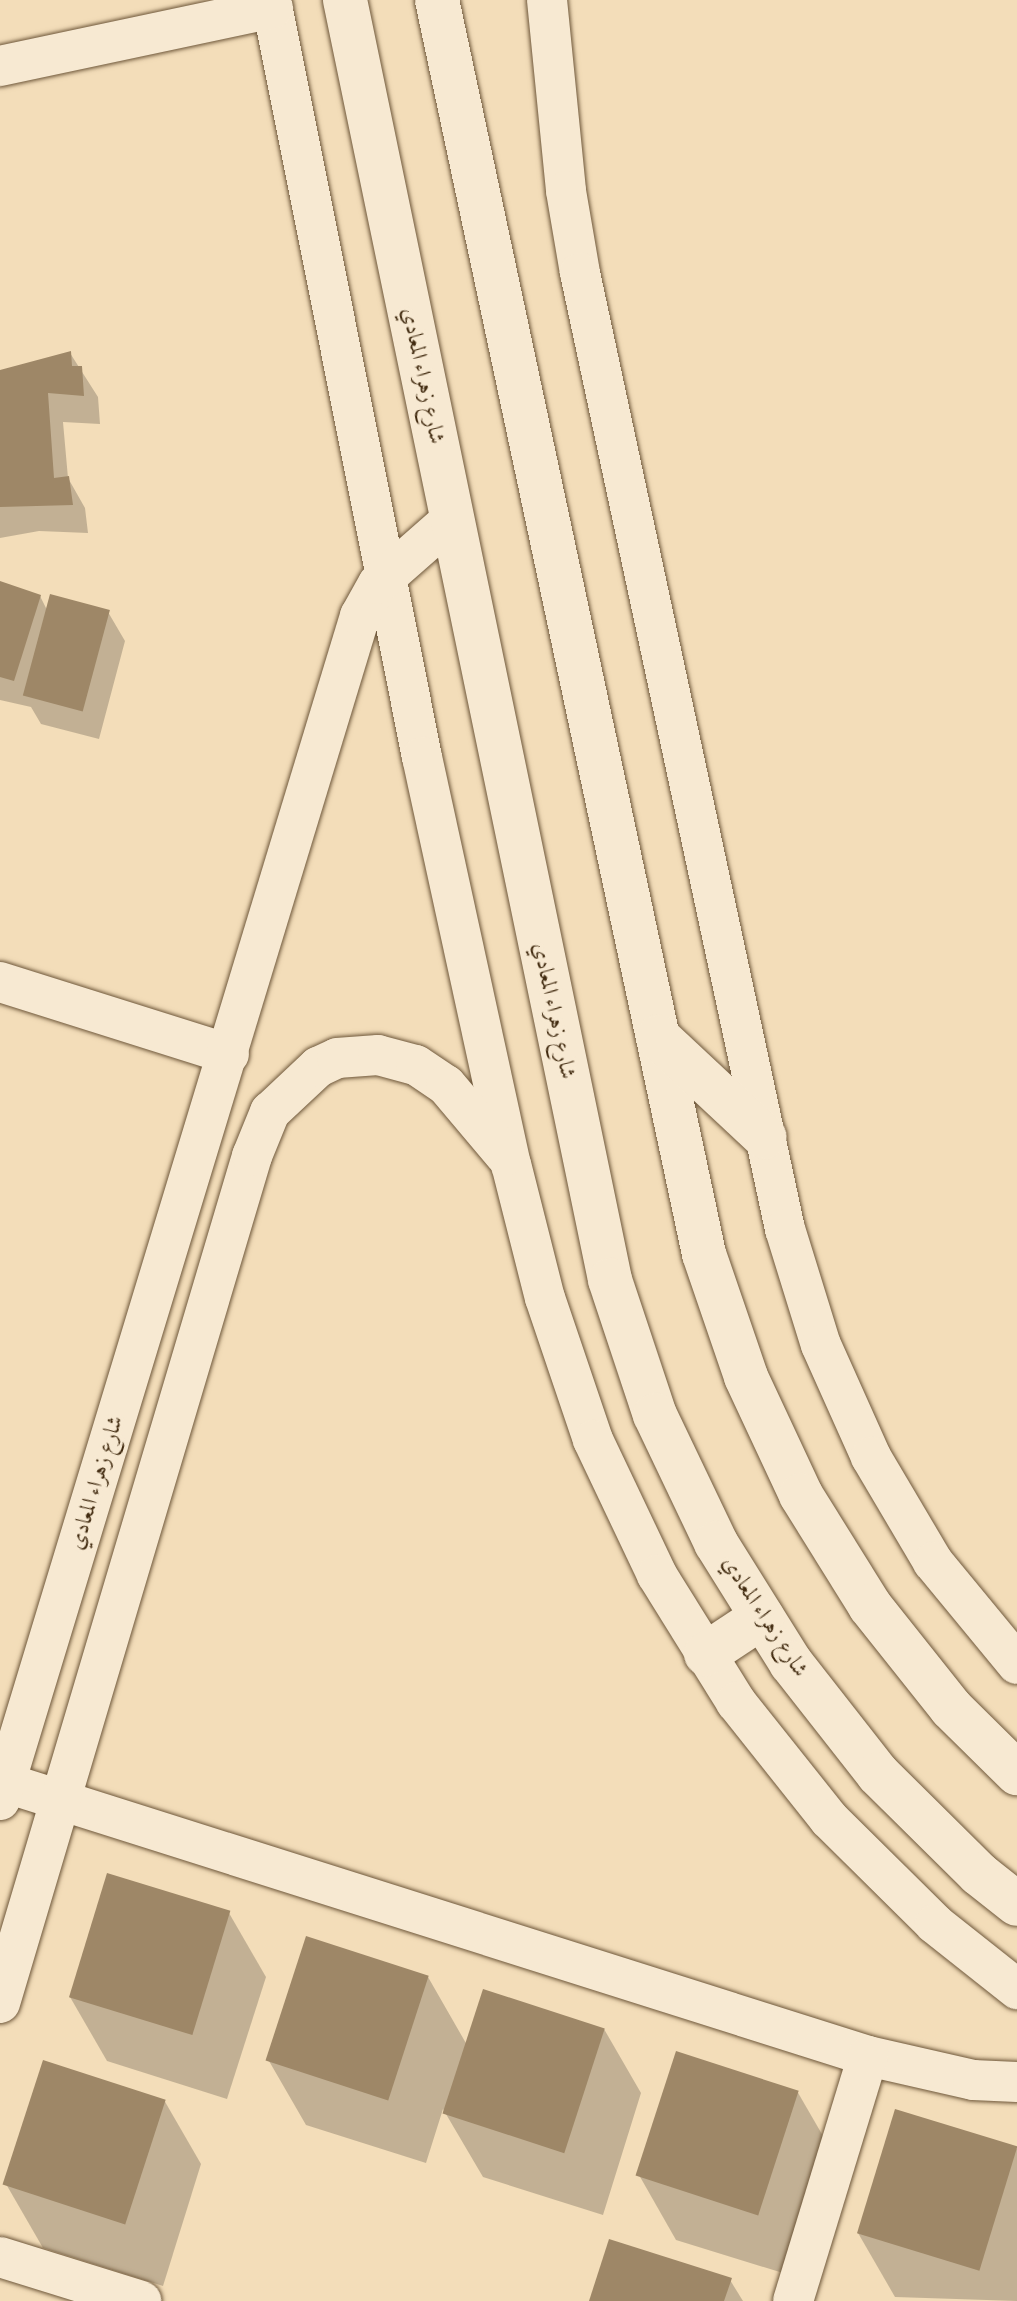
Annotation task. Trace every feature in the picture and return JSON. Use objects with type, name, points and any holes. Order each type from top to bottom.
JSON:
[{"type":"main road","name":"شارع زهراء المعادي","points":[[345,0],[610,1280],[655,1415],[716,1543],[791,1663],[878,1774],[979,1874],[1017,1904]]},
{"type":"main road","points":[[437,0],[704,1254],[746,1377],[801,1495],[870,1606],[951,1708],[1017,1773]]},
{"type":"main road","points":[[658,1037],[765,1137]]},
{"type":"main road","points":[[706,1654],[762,1617]]},
{"type":"street","points":[[547,0],[566,191],[580,273],[785,1229],[821,1345],[871,1457],[933,1562],[1017,1664]]},
{"type":"street","points":[[0,66],[272,4],[386,576],[511,1164],[545,1298],[593,1440],[657,1575],[736,1702],[829,1819],[935,1924],[1017,1989]]},
{"type":"street","name":"شارع زهراء المعادي","points":[[2,1788],[229,1054],[360,616],[386,576],[452,519]]},
{"type":"street","points":[[0,982],[229,1054]]},
{"type":"street","points":[[0,2003],[63,1800],[252,1156],[270,1112],[300,1079],[337,1058],[398,1058],[446,1085],[511,1164]]},
{"type":"street","points":[[2,1788],[63,1800],[868,2056],[973,2080],[1017,2082]]},
{"type":"street","points":[[793,2301],[868,2056]]},
{"type":"street","points":[[0,2257],[141,2301]]},
{"type":"building","points":[[71,351],[72,366],[82,366],[84,396],[48,393],[54,478],[69,476],[73,505],[0,507],[0,370]]},
{"type":"building","points":[[0,581],[41,595],[14,681],[0,677]]},
{"type":"building","points":[[50,594],[110,610],[83,711],[23,695]]},
{"type":"building","points":[[107,1873],[230,1911],[192,2035],[69,1997]]},
{"type":"building","points":[[306,1936],[429,1976],[388,2100],[266,2061]]},
{"type":"building","points":[[483,1989],[605,2029],[564,2153],[443,2114]]},
{"type":"building","points":[[676,2051],[799,2091],[758,2215],[636,2176]]},
{"type":"building","points":[[43,2060],[166,2100],[125,2224],[3,2185]]},
{"type":"building","points":[[895,2109],[1017,2146],[979,2271],[857,2233]]},
{"type":"building","points":[[609,2239],[732,2278],[724,2301],[589,2301]]}]
